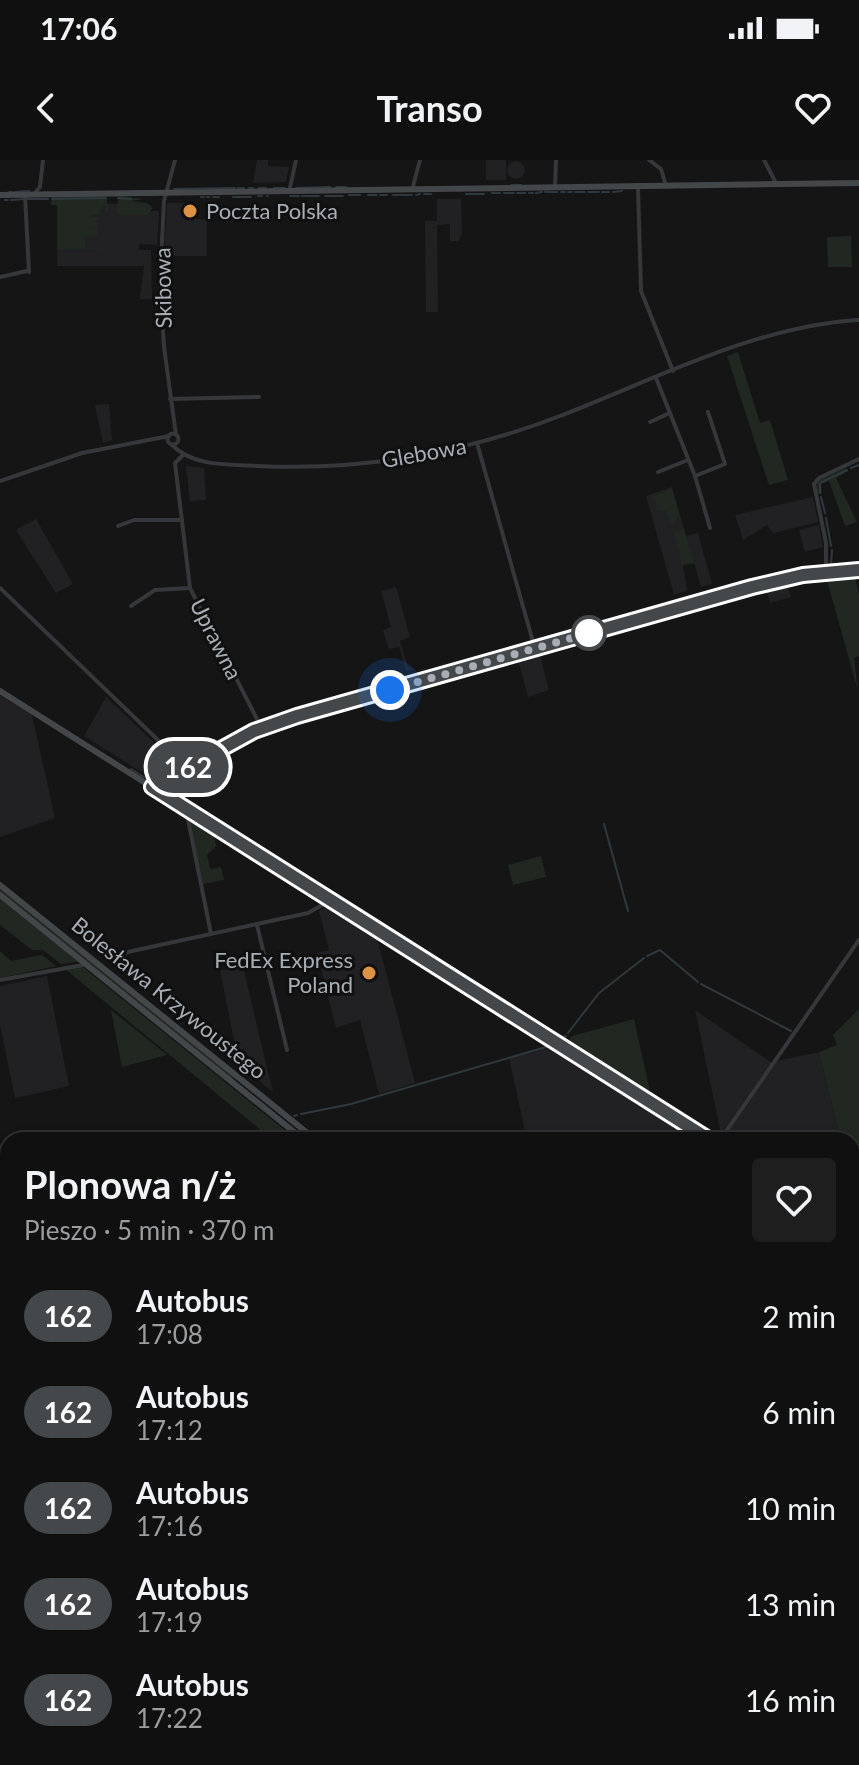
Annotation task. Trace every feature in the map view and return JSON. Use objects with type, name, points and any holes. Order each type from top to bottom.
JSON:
[{"type":"street","points":[[42,195],[43,160]]},
{"type":"street","name":"Skibowa","points":[[172,439],[173,418],[160,285],[166,193],[175,160]]},
{"type":"street","points":[[289,192],[296,160]]},
{"type":"street","points":[[412,190],[420,160]]},
{"type":"street","points":[[555,188],[556,160]]},
{"type":"street","points":[[649,160],[661,169],[666,186]]},
{"type":"street","points":[[764,160],[777,185]]},
{"type":"street","points":[[0,195],[859,183]]},
{"type":"street","points":[[29,195],[40,187]]},
{"type":"street","points":[[638,187],[641,291],[673,371]]},
{"type":"street","points":[[0,277],[28,271],[29,195]]},
{"type":"street","name":"Glebowa","points":[[183,455],[190,460],[249,465],[323,466],[406,458],[477,443],[530,427],[774,334],[859,320]]},
{"type":"street","points":[[656,378],[695,476],[710,528]]},
{"type":"street","points":[[170,399],[259,397]]},
{"type":"street","points":[[695,476],[725,464],[708,412]]},
{"type":"street","points":[[650,422],[670,413]]},
{"type":"street","points":[[0,481],[82,453],[141,441],[172,439],[183,455]]},
{"type":"street","points":[[477,443],[535,649]]},
{"type":"street","name":"Uprawna","points":[[183,455],[175,463],[190,588],[261,728]]},
{"type":"street","points":[[826,573],[826,543],[814,482],[859,459]]},
{"type":"street","points":[[658,472],[688,460]]},
{"type":"street","points":[[118,526],[134,520],[182,520]]},
{"type":"street","points":[[152,787],[261,728],[752,587],[859,570]]},
{"type":"street","points":[[0,588],[187,767]]},
{"type":"street","points":[[131,606],[155,590],[190,588]]},
{"type":"street","points":[[0,691],[697,1132]]},
{"type":"street","points":[[186,809],[211,934]]},
{"type":"street","name":"Bolesława Krzywoustego","points":[[0,885],[306,1132]]},
{"type":"street","name":"Bolesława Krzywoustego","points":[[0,895],[294,1132]]},
{"type":"street","points":[[109,956],[314,912],[331,900]]},
{"type":"street","points":[[257,925],[287,1050]]},
{"type":"street","points":[[726,1132],[859,940]]},
{"type":"street","points":[[0,980],[78,964],[92,969]]},
{"type":"shaded area","points":[[257,160],[268,160],[268,166],[289,167],[286,182],[253,183]]},
{"type":"shaded area","points":[[486,160],[506,160],[506,180],[486,180]]},
{"type":"shaded area","points":[[516,161],[525,170],[516,179],[507,170]]},
{"type":"shaded area","points":[[52,196],[106,196],[109,211],[105,212],[105,205],[102,205],[101,214],[89,216],[98,217],[98,221],[92,221],[98,222],[98,226],[79,226],[97,227],[97,236],[85,236],[85,248],[121,249],[57,249],[57,205],[51,205]]},
{"type":"shaded area","points":[[118,196],[144,199],[131,201],[147,203],[153,208],[147,215],[117,214]]},
{"type":"shaded area","points":[[437,199],[461,199],[462,232],[459,241],[450,241],[450,224],[437,225],[438,312],[426,312],[425,221],[437,221]]},
{"type":"shaded area","points":[[147,203],[148,211],[159,211],[157,245],[139,244],[139,250],[151,250],[152,299],[140,299],[144,266],[57,266],[57,205]]},
{"type":"shaded area","points":[[167,203],[197,203],[192,219],[207,219],[207,256],[164,256]]},
{"type":"shaded area","points":[[851,236],[852,267],[828,267],[827,237]]},
{"type":"shaded area","points":[[738,352],[760,423],[770,420],[788,480],[769,485],[727,356]]},
{"type":"shaded area","points":[[109,404],[112,440],[103,443],[95,405]]},
{"type":"shaded area","points":[[186,466],[204,468],[206,500],[190,501]]},
{"type":"shaded area","points":[[846,468],[848,471],[836,478],[857,522],[845,526],[829,481],[821,484],[822,493],[817,494],[817,481]]},
{"type":"shaded area","points":[[672,487],[686,536],[698,533],[712,584],[701,587],[694,563],[683,565],[687,591],[674,595],[646,496]]},
{"type":"shaded area","points":[[672,489],[679,514],[672,526],[667,511],[660,511],[653,496]]},
{"type":"shaded area","points":[[813,497],[818,522],[773,533],[767,525],[743,540],[735,515]]},
{"type":"shaded area","points":[[36,519],[73,584],[56,593],[16,530]]},
{"type":"shaded area","points":[[819,525],[823,547],[805,552],[799,530]]},
{"type":"shaded area","points":[[684,529],[694,563],[682,565],[674,532]]},
{"type":"shaded area","points":[[854,574],[859,593],[859,656],[854,658],[858,691],[826,577]]},
{"type":"shaded area","points":[[787,584],[791,597],[770,603],[766,588]]},
{"type":"shaded area","points":[[396,587],[410,637],[400,641],[408,667],[413,669],[406,671],[399,647],[389,649],[383,630],[391,627],[381,591]]},
{"type":"shaded area","points":[[539,651],[549,690],[528,697],[517,657]]},
{"type":"shaded area","points":[[0,695],[32,715],[55,818],[0,837]]},
{"type":"shaded area","points":[[106,697],[172,760],[146,775],[84,736]]},
{"type":"shaded area","points":[[190,819],[213,832],[216,846],[207,855],[210,869],[221,867],[224,880],[203,884]]},
{"type":"shaded area","points":[[541,856],[546,877],[513,885],[508,865]]},
{"type":"shaded area","points":[[0,887],[234,1077],[232,1080],[0,892]]},
{"type":"shaded area","points":[[0,899],[77,962],[61,964],[43,950],[32,950],[0,925]]},
{"type":"shaded area","points":[[329,905],[376,934],[415,1083],[379,1094],[360,1020],[336,1028],[317,953],[329,950],[319,911]]},
{"type":"shaded area","points":[[0,951],[11,961],[42,955],[56,966],[0,978]]},
{"type":"shaded area","points":[[81,966],[287,1132],[263,1132],[65,969]]},
{"type":"shaded area","points":[[243,966],[273,1092],[239,1065],[220,971]]},
{"type":"shaded area","points":[[47,976],[69,1086],[15,1098],[0,1025],[0,986]]},
{"type":"shaded area","points":[[859,1009],[859,1132],[839,1132],[819,1052],[837,1045],[833,1035]]},
{"type":"shaded area","points":[[111,1010],[167,1055],[122,1067]]},
{"type":"shaded area","points":[[695,1010],[772,1063],[721,1132]]},
{"type":"shaded area","points":[[634,1019],[651,1096],[566,1044],[572,1036]]},
{"type":"shaded area","points":[[553,1047],[690,1132],[525,1132],[509,1058]]},
{"type":"shaded area","points":[[819,1052],[839,1132],[728,1132],[777,1061]]},
{"type":"waterway","points":[[511,185],[521,185]]},
{"type":"waterway","points":[[296,188],[330,187]]},
{"type":"waterway","points":[[336,187],[346,187]]},
{"type":"waterway","points":[[174,189],[235,188]]},
{"type":"waterway","points":[[238,188],[244,188]]},
{"type":"waterway","points":[[259,188],[266,188]]},
{"type":"waterway","points":[[274,188],[285,188]]},
{"type":"waterway","points":[[15,192],[29,191]]},
{"type":"waterway","points":[[613,192],[622,191]]},
{"type":"waterway","points":[[536,193],[542,192]]},
{"type":"waterway","points":[[545,192],[557,192]]},
{"type":"waterway","points":[[575,192],[585,192]]},
{"type":"waterway","points":[[588,192],[599,192]]},
{"type":"waterway","points":[[602,192],[609,192]]},
{"type":"waterway","points":[[492,193],[500,193]]},
{"type":"waterway","points":[[504,193],[514,193]]},
{"type":"waterway","points":[[517,193],[525,193]]},
{"type":"waterway","points":[[416,195],[420,194]]},
{"type":"waterway","points":[[424,194],[431,194]]},
{"type":"waterway","points":[[466,194],[484,194]]},
{"type":"waterway","points":[[349,195],[360,195]]},
{"type":"waterway","points":[[368,195],[377,195]]},
{"type":"waterway","points":[[380,195],[387,195]]},
{"type":"waterway","points":[[393,195],[412,195]]},
{"type":"waterway","points":[[290,196],[299,196]]},
{"type":"waterway","points":[[302,196],[319,196]]},
{"type":"waterway","points":[[325,196],[343,196]]},
{"type":"waterway","points":[[213,197],[219,197]]},
{"type":"waterway","points":[[233,197],[251,197]]},
{"type":"waterway","points":[[52,199],[106,198]]},
{"type":"waterway","points":[[118,198],[131,199]]},
{"type":"waterway","points":[[11,200],[24,199]]},
{"type":"waterway","points":[[28,199],[48,199]]},
{"type":"waterway","points":[[851,468],[859,465]]},
{"type":"waterway","points":[[820,493],[820,483],[847,470]]},
{"type":"waterway","points":[[821,497],[825,513]]},
{"type":"waterway","points":[[826,518],[831,546]]},
{"type":"waterway","points":[[831,565],[832,550]]},
{"type":"waterway","points":[[854,567],[859,567]]},
{"type":"waterway","points":[[831,569],[842,568]]},
{"type":"waterway","points":[[732,589],[747,585]]},
{"type":"waterway","points":[[715,594],[727,590]]},
{"type":"waterway","points":[[693,600],[711,595]]},
{"type":"waterway","points":[[680,603],[689,601]]},
{"type":"waterway","points":[[663,608],[673,606]]},
{"type":"waterway","points":[[650,612],[659,609]]},
{"type":"waterway","points":[[633,617],[646,613]]},
{"type":"waterway","points":[[614,622],[620,620]]},
{"type":"waterway","points":[[600,626],[611,623]]},
{"type":"waterway","points":[[587,630],[597,627]]},
{"type":"waterway","points":[[572,634],[584,631]]},
{"type":"waterway","points":[[541,643],[568,635]]},
{"type":"waterway","points":[[503,654],[527,647]]},
{"type":"waterway","points":[[475,662],[498,656]]},
{"type":"waterway","points":[[452,669],[471,663]]},
{"type":"waterway","points":[[413,680],[446,671]]},
{"type":"waterway","points":[[400,683],[407,682]]},
{"type":"waterway","points":[[384,688],[396,685]]},
{"type":"waterway","points":[[370,692],[380,689]]},
{"type":"waterway","points":[[349,698],[363,694]]},
{"type":"waterway","points":[[322,706],[344,699]]},
{"type":"waterway","points":[[314,708],[318,707]]},
{"type":"waterway","points":[[300,712],[308,710]]},
{"type":"waterway","points":[[280,718],[293,714]]},
{"type":"waterway","points":[[263,723],[271,720]]},
{"type":"waterway","points":[[244,731],[255,726]]},
{"type":"waterway","points":[[224,742],[239,734]]},
{"type":"waterway","points":[[208,752],[220,745]]},
{"type":"waterway","points":[[188,762],[203,754]]},
{"type":"waterway","points":[[150,780],[180,767]]},
{"type":"waterway","points":[[131,769],[144,777]]},
{"type":"waterway","points":[[604,824],[628,911]]},
{"type":"waterway","points":[[647,956],[660,950],[698,982]]},
{"type":"waterway","points":[[568,1033],[599,993],[644,958]]},
{"type":"waterway","points":[[701,984],[791,1031]]},
{"type":"waterway","points":[[558,1039],[566,1036]]},
{"type":"waterway","points":[[301,1114],[351,1104],[553,1045]]},
{"type":"bus line","name":"162","points":[[697,1132],[152,787],[254,731],[297,716],[752,587],[803,575],[859,570]]},
{"type":"place","name":"Poczta Polska","points":[[190,211]]},
{"type":"place","name":"FedEx Express Poland","points":[[369,973]]},
{"type":"route","points":[[390,690],[589,633]]}]
